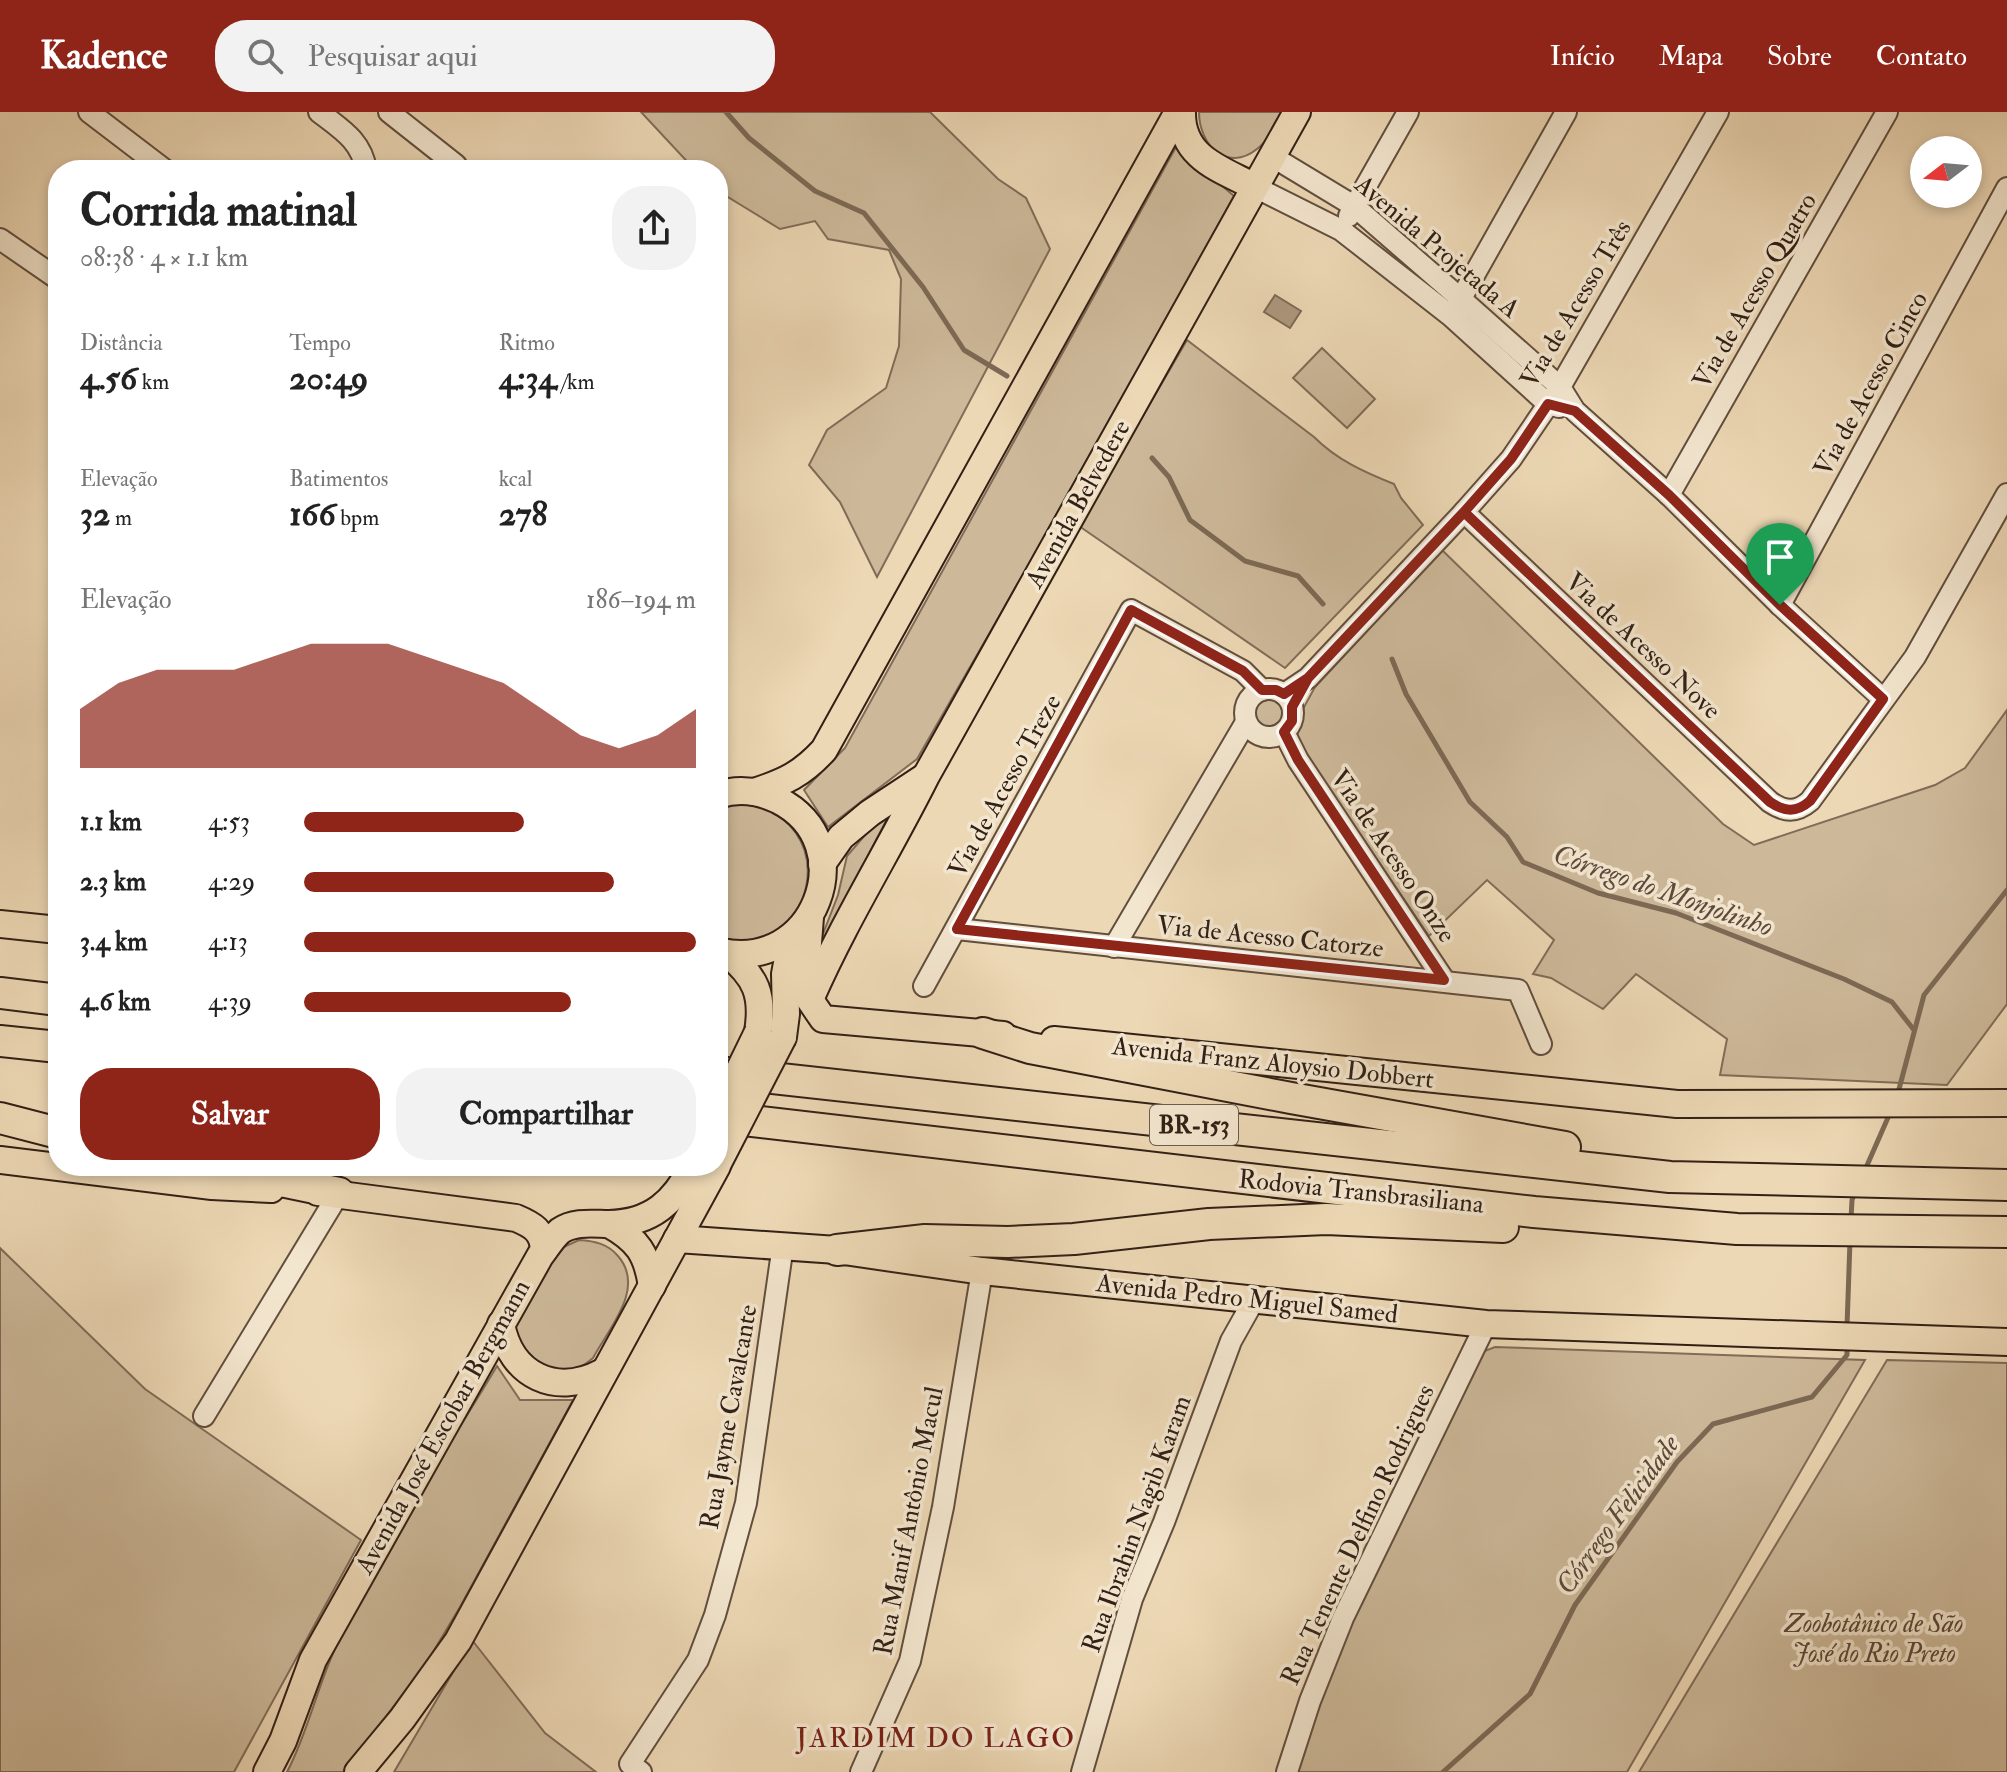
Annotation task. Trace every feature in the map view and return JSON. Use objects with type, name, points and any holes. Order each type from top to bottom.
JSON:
[{"type":"highway","points":[[0,993],[48,999]]},
{"type":"highway","points":[[983,1033],[1030,1048],[1611,1155],[1640,1162],[1670,1177]]},
{"type":"highway","points":[[0,1041],[48,1046]]},
{"type":"highway","name":"Rodovia Transbrasiliana","points":[[728,1073],[1670,1177],[2007,1185]]},
{"type":"highway","name":"Rodovia Transbrasiliana","points":[[728,1117],[1534,1212],[1737,1229],[2007,1232]]},
{"type":"highway","points":[[0,1118],[48,1130]]},
{"type":"highway","points":[[257,1176],[339,1193]]},
{"type":"highway","points":[[837,1250],[925,1240],[1008,1242],[1074,1239],[1209,1224],[1326,1219],[1626,1233],[1684,1224]]},
{"type":"main road","points":[[1180,112],[1187,140],[1197,155],[1211,166],[1255,187]]},
{"type":"main road","points":[[754,792],[807,769],[824,750],[1180,112]]},
{"type":"main road","name":"Avenida Belvedere","points":[[822,864],[841,837],[926,776],[1297,112]]},
{"type":"main road","points":[[810,1000],[830,955],[894,841],[926,776]]},
{"type":"main road","points":[[728,793],[754,792],[769,796],[795,811],[813,835],[822,864],[821,891],[810,917],[807,956],[810,1000]]},
{"type":"main road","points":[[728,952],[755,953],[781,945],[810,917]]},
{"type":"main road","points":[[0,924],[48,929]]},
{"type":"main road","points":[[728,1100],[786,1014],[785,974],[792,937]]},
{"type":"main road","points":[[728,957],[754,980],[770,1035],[728,1138]]},
{"type":"main road","name":"Avenida Franz Aloysio Dobbert","points":[[810,1000],[823,1019],[1677,1104],[2007,1103]]},
{"type":"main road","points":[[0,1160],[48,1166]]},
{"type":"main road","points":[[130,1176],[212,1186],[339,1193],[516,1218],[541,1233],[544,1250]]},
{"type":"main road","name":"Avenida José Escobar Bergmann","points":[[267,1772],[283,1741],[313,1660],[544,1250],[561,1231],[593,1222],[609,1224],[628,1221],[658,1211],[688,1176]]},
{"type":"main road","points":[[358,1772],[402,1719],[458,1641],[711,1176]]},
{"type":"main road","points":[[609,1224],[627,1234],[640,1248],[649,1266],[652,1286]]},
{"type":"main road","name":"Avenida Pedro Miguel Samed","points":[[677,1239],[837,1250],[982,1271],[1486,1324],[2007,1342]]},
{"type":"main road","points":[[501,1324],[504,1338],[520,1364],[545,1380],[575,1383],[603,1372]]},
{"type":"street","points":[[89,112],[152,160]]},
{"type":"street","points":[[319,112],[348,135],[364,160]]},
{"type":"street","points":[[389,112],[450,160]]},
{"type":"street","points":[[1341,230],[1408,112]]},
{"type":"street","points":[[1456,308],[1566,112]]},
{"type":"street","name":"Via de Acesso Três","points":[[1288,701],[1511,459],[1554,396],[1718,112]]},
{"type":"street","name":"Via de Acesso Quatro","points":[[1669,495],[1887,112]]},
{"type":"street","name":"Avenida Projetada A","points":[[1273,157],[1354,206],[1456,308],[1669,495],[1780,605],[1883,699]]},
{"type":"street","points":[[1291,206],[1306,178]]},
{"type":"street","name":"Avenida Projetada A","points":[[1255,187],[1341,230],[1456,308]]},
{"type":"street","name":"Via de Acesso Cinco","points":[[1780,605],[2007,188]]},
{"type":"street","points":[[0,239],[48,272]]},
{"type":"street","points":[[1883,699],[1915,657],[2007,494]]},
{"type":"street","name":"Via de Acesso Nove","points":[[1464,512],[1779,808],[1790,811],[1810,801],[1883,699]]},
{"type":"street","name":"Via de Acesso Treze","points":[[924,986],[1131,610],[1243,671],[1256,694]]},
{"type":"street","points":[[1114,947],[1230,750],[1264,731],[1292,721],[1288,701],[1276,690],[1256,694],[1245,709],[1264,731]]},
{"type":"street","name":"Via de Acesso Onze","points":[[1264,731],[1298,760],[1444,980]]},
{"type":"street","name":"Via de Acesso Catorze","points":[[957,929],[1518,990],[1541,1044]]},
{"type":"street","points":[[204,1416],[339,1193]]},
{"type":"street","name":"Rua Jayme Cavalcante","points":[[636,1768],[698,1660],[715,1615],[746,1503],[783,1245]]},
{"type":"street","name":"Rua Manif Antônio Macul","points":[[861,1772],[910,1661],[943,1507],[982,1271]]},
{"type":"street","name":"Rua Ibrahin Nagib Karam","points":[[1082,1772],[1132,1599],[1231,1341],[1254,1300]]},
{"type":"street","name":"Rua Tenente Delfino Rodrigues","points":[[1287,1772],[1310,1701],[1343,1618],[1486,1324]]},
{"type":"green space","points":[[641,112],[930,112],[998,179],[1026,198],[1050,249],[877,577],[840,502],[809,465],[827,430],[886,388],[899,346],[901,279],[889,250],[828,239],[815,221],[780,229],[728,197],[728,160],[686,160]]},
{"type":"green space","points":[[1199,112],[1282,112],[1257,149],[1235,158],[1225,157],[1209,145],[1200,124]]},
{"type":"green space","points":[[1176,147],[1234,196],[1068,497],[917,759],[828,827],[804,790],[845,748]]},
{"type":"green space","points":[[1187,340],[1342,459],[1394,484],[1423,525],[1285,668],[1079,526]]},
{"type":"green space","points":[[1322,348],[1375,399],[1347,428],[1293,378]]},
{"type":"green space","points":[[1442,550],[1723,824],[1754,845],[1935,785],[1965,768],[2007,710],[2007,1004],[1947,1085],[1720,1075],[1727,1039],[1636,974],[1603,1009],[1551,978],[1533,974],[1554,940],[1487,880],[1429,936],[1296,740],[1304,707],[1315,687]]},
{"type":"green space","points":[[1269,696],[1281,701],[1286,713],[1281,725],[1269,730],[1257,725],[1252,713],[1257,701]]},
{"type":"green space","points":[[741,803],[775,813],[796,833],[806,858],[806,885],[797,911],[778,930],[752,940],[728,938],[728,805]]},
{"type":"green space","points":[[888,817],[824,941],[821,939],[838,895],[847,856],[872,827]]},
{"type":"green space","points":[[579,1240],[601,1244],[618,1256],[626,1268],[627,1294],[593,1358],[577,1368],[564,1371],[532,1362],[516,1334],[516,1323],[557,1250]]},
{"type":"green space","points":[[0,1248],[145,1389],[361,1540],[234,1772],[0,1772]]},
{"type":"green space","points":[[1495,1347],[1865,1360],[1627,1772],[1294,1772],[1347,1622],[1482,1352]]},
{"type":"green space","name":"Zoobotânico de São José do Rio Preto","points":[[1887,1360],[2007,1363],[2007,1772],[1639,1772]]},
{"type":"green space","points":[[497,1366],[520,1400],[573,1400],[424,1667],[343,1772],[287,1772],[331,1658],[367,1583]]},
{"type":"green space","points":[[472,1640],[545,1733],[596,1772],[394,1772]]},
{"type":"shaded area","points":[[1275,295],[1301,311],[1290,328],[1264,312]]},
{"type":"waterway","name":"Córrego do Monjolinho","points":[[726,112],[749,138],[815,191],[864,213],[923,287],[964,350],[1007,376]]},
{"type":"waterway","name":"Córrego do Monjolinho","points":[[1152,458],[1169,477],[1190,520],[1245,561],[1298,576],[1323,604]]},
{"type":"waterway","name":"Córrego do Monjolinho","points":[[1392,659],[1406,694],[1470,802],[1507,837],[1523,862],[1598,893],[1676,913],[1844,979],[1892,1002],[1914,1030]]},
{"type":"waterway","name":"Córrego Felicidade","points":[[1898,1093],[1924,995],[2007,890]]},
{"type":"waterway","name":"Córrego Felicidade","points":[[1865,1170],[1890,1113]]},
{"type":"waterway","name":"Córrego Felicidade","points":[[1851,1219],[1856,1190]]},
{"type":"waterway","name":"Córrego Felicidade","points":[[1847,1327],[1850,1241]]},
{"type":"waterway","name":"Córrego Felicidade","points":[[1443,1772],[1530,1694],[1575,1605],[1677,1462],[1713,1424],[1812,1397],[1847,1355],[1847,1345]]},
{"type":"district","name":"JARDIM DO LAGO","points":[[936,1738]]},
{"type":"route","points":[[1780,605],[1669,495],[1575,411],[1548,404],[1511,459],[1464,512],[1386,595],[1308,678],[1284,694],[1271,689],[1262,690],[1243,671],[1131,610],[957,929],[1444,980],[1298,760],[1284,732],[1292,721],[1292,707],[1308,678],[1386,595],[1464,512],[1770,802],[1790,811],[1810,801],[1883,699],[1780,605]]}]
